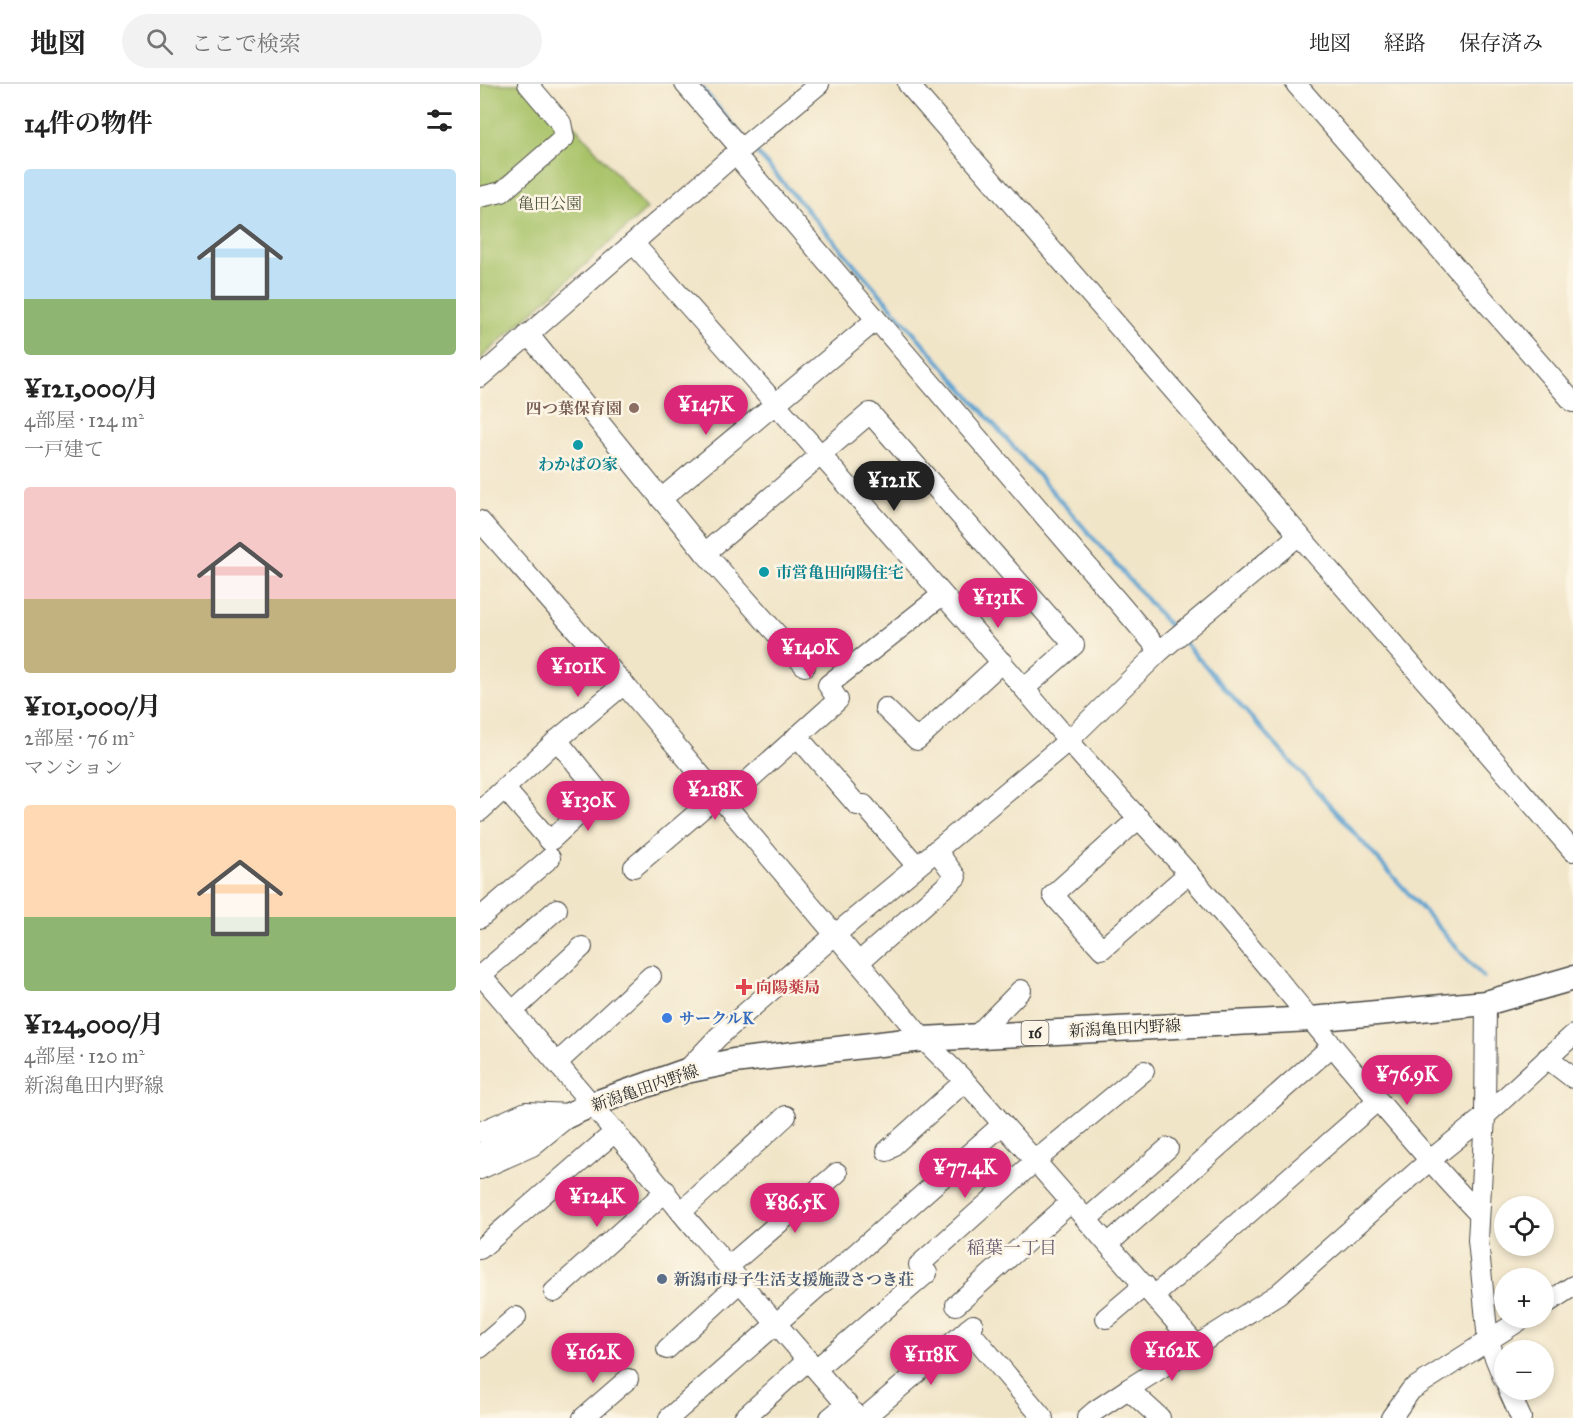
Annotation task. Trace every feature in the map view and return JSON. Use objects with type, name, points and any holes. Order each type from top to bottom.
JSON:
[{"type":"main road","name":"新潟亀田内野線","points":[[480,1155],[593,1104],[686,1071],[734,1061],[923,1039],[1311,1019],[1485,1003],[1573,978]]},
{"type":"street","points":[[480,197],[501,192],[564,138],[561,123],[528,84]]},
{"type":"street","points":[[685,84],[876,320],[1160,651]]},
{"type":"street","points":[[480,377],[819,84]]},
{"type":"street","points":[[908,84],[1573,851]]},
{"type":"street","points":[[1296,84],[1573,402]]},
{"type":"street","points":[[633,243],[1025,688],[1068,741],[1189,873],[1377,1101],[1479,1214]]},
{"type":"street","points":[[661,499],[876,320]]},
{"type":"street","points":[[528,334],[705,553],[805,666]]},
{"type":"street","points":[[705,553],[870,412],[1074,645],[1025,688]]},
{"type":"street","points":[[480,521],[624,684],[923,1039],[965,1081],[1196,1345]]},
{"type":"street","points":[[686,1071],[718,1037],[916,866],[1068,741],[1160,651],[1299,535]]},
{"type":"street","points":[[634,867],[720,800],[838,700],[828,685],[942,595]]},
{"type":"street","points":[[885,708],[917,740],[1002,662]]},
{"type":"street","points":[[480,811],[557,740],[624,684]]},
{"type":"street","points":[[796,736],[857,805],[864,805],[916,866]]},
{"type":"street","points":[[505,789],[550,841],[601,794],[557,740]]},
{"type":"street","points":[[1139,818],[1053,895],[1102,949],[1189,873]]},
{"type":"street","points":[[859,962],[956,877],[936,850]]},
{"type":"street","points":[[480,918],[550,858]]},
{"type":"street","points":[[557,909],[482,979],[593,1104],[681,1212],[852,1411],[830,1418]]},
{"type":"street","points":[[512,1012],[582,947]]},
{"type":"street","points":[[557,1063],[651,976]]},
{"type":"street","points":[[976,1036],[1021,990]]},
{"type":"street","points":[[1485,1003],[1485,1116],[1478,1240],[1488,1340],[1494,1355]]},
{"type":"street","points":[[1076,1418],[1091,1414],[1278,1294],[1429,1161],[1485,1116],[1573,1035]]},
{"type":"street","points":[[1108,1244],[1332,1046]]},
{"type":"street","points":[[1547,1058],[1573,1078]]},
{"type":"street","points":[[744,1418],[812,1364],[923,1269],[1035,1161],[1144,1071]]},
{"type":"street","points":[[887,1151],[965,1081]]},
{"type":"street","points":[[1106,1318],[1150,1290],[1377,1101]]},
{"type":"street","points":[[480,1132],[526,1112],[571,1114]]},
{"type":"street","points":[[480,1169],[532,1146],[571,1114]]},
{"type":"street","points":[[681,1212],[786,1116]]},
{"type":"street","points":[[669,1418],[1003,1124]]},
{"type":"street","points":[[480,1249],[616,1131]]},
{"type":"street","points":[[1087,1219],[1168,1148]]},
{"type":"street","points":[[667,1349],[734,1274],[837,1173]]},
{"type":"street","points":[[554,1292],[666,1191]]},
{"type":"street","points":[[956,1305],[1071,1202]]},
{"type":"street","points":[[1554,1298],[1573,1286]]},
{"type":"street","points":[[480,1348],[516,1317]]},
{"type":"street","points":[[864,1418],[971,1327],[1043,1418]]},
{"type":"street","points":[[1391,1418],[1411,1390],[1507,1328]]},
{"type":"street","points":[[583,1418],[628,1379]]},
{"type":"street","points":[[1128,1389],[1160,1418]]},
{"type":"street","points":[[1513,1400],[1521,1418]]},
{"type":"green space","name":"亀田公園","points":[[480,84],[538,84],[647,209],[480,359]]},
{"type":"waterway","points":[[698,84],[745,139]]},
{"type":"waterway","points":[[752,147],[1175,632]]},
{"type":"waterway","points":[[1182,640],[1483,977]]},
{"type":"place","name":"四つ葉保育園","points":[[634,408]]},
{"type":"place","name":"わかばの家","points":[[578,445]]},
{"type":"place","name":"市営亀田向陽住宅","points":[[764,572]]},
{"type":"place","name":"向陽薬局","points":[[744,987]]},
{"type":"place","name":"サークルK","points":[[667,1018]]},
{"type":"place","name":"新潟市母子生活支援施設さつき荘","points":[[662,1279]]},
{"type":"district","name":"稲葉一丁目","points":[[1012,1248]]}]
